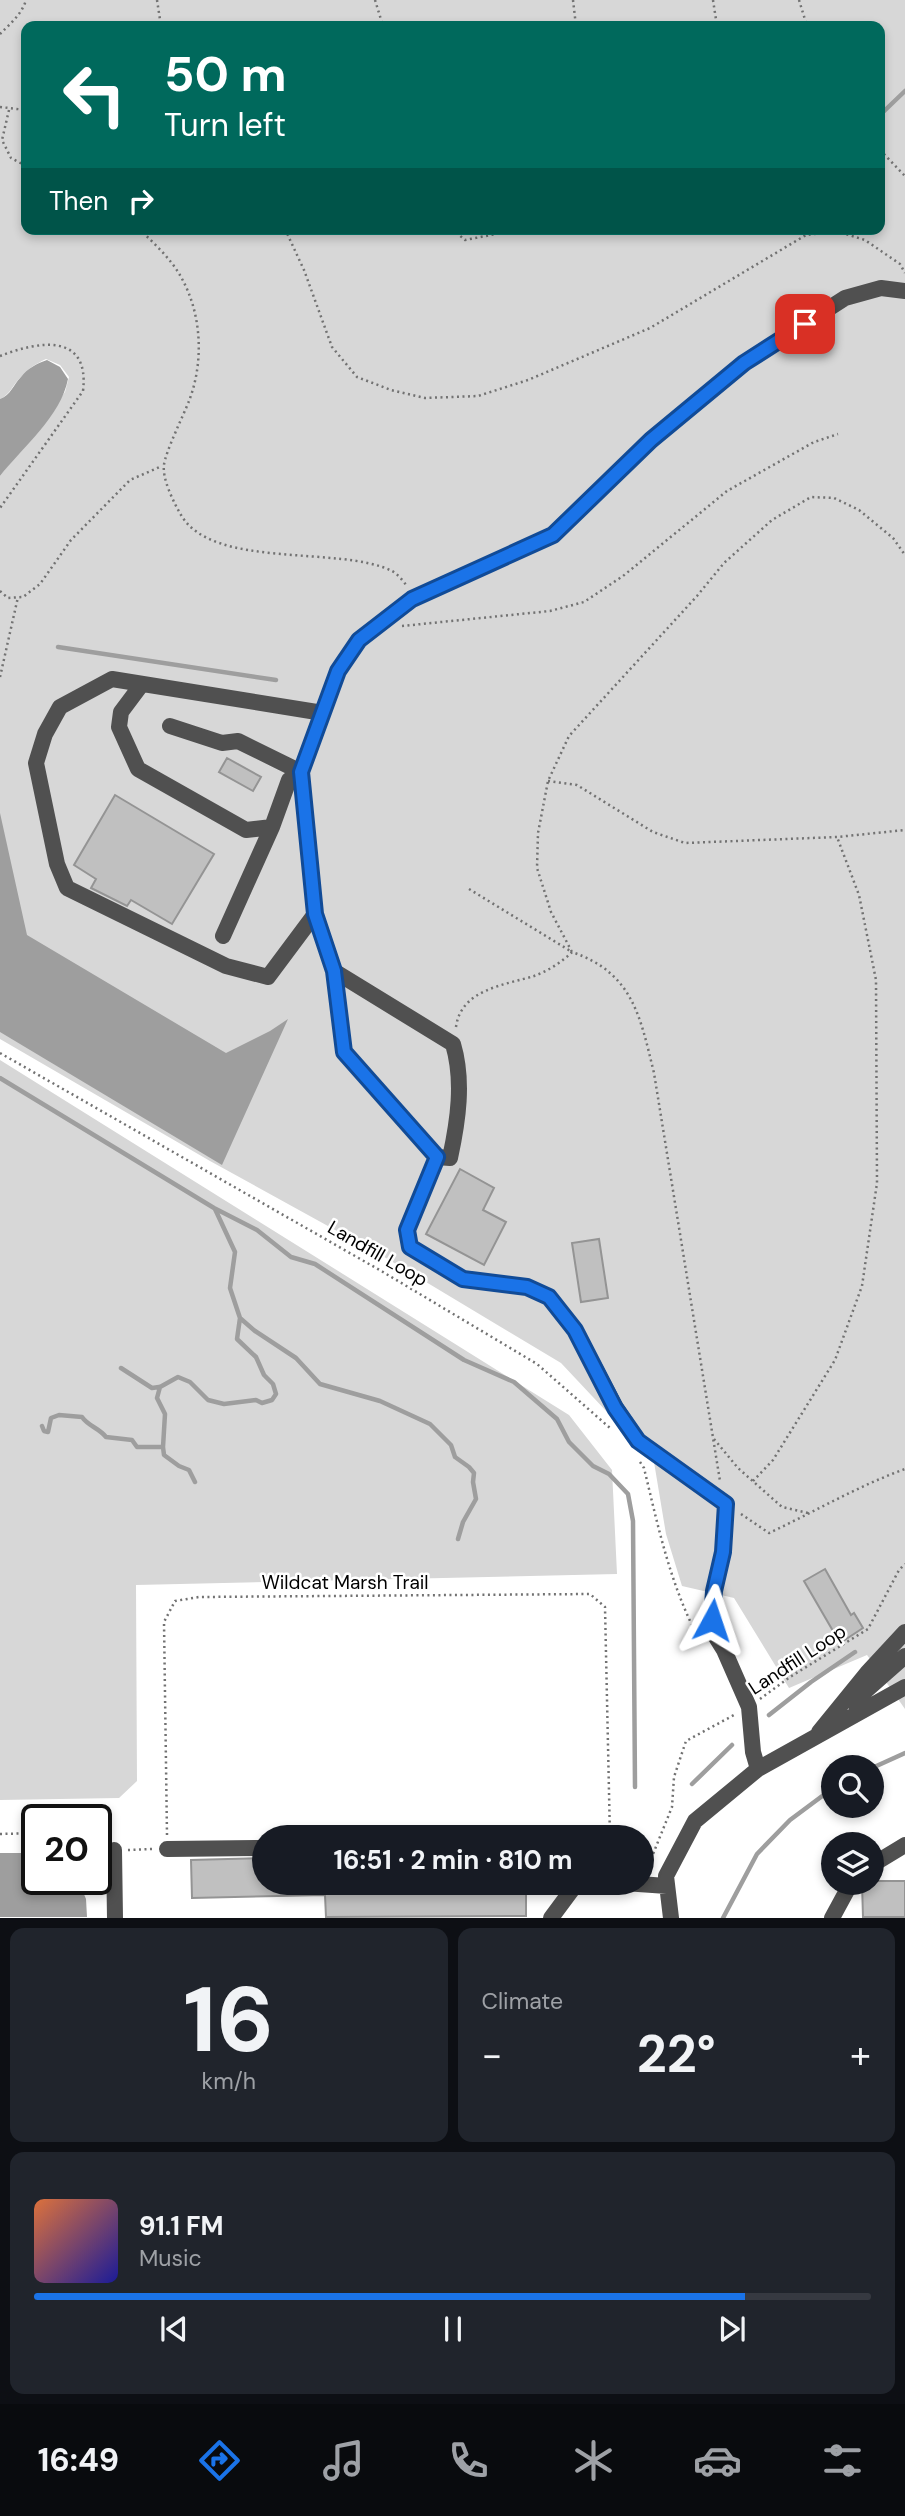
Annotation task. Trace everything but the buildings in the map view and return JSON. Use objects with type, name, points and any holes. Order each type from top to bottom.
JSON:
[{"type":"lane","points":[[334,971],[453,1044],[458,1060],[458,1118],[450,1158],[437,1157],[344,1052],[334,971],[315,914],[301,772],[338,671],[359,640],[412,599],[553,535],[651,440],[744,363],[845,298],[881,288],[905,291]]},
{"type":"lane","points":[[315,914],[268,976],[226,967],[67,888],[57,864],[36,764],[45,734],[61,707],[112,679],[323,713]]},
{"type":"lane","points":[[142,684],[121,712],[120,727],[138,769],[246,830],[272,827]]},
{"type":"lane","points":[[170,726],[222,743],[238,741],[301,772]]},
{"type":"lane","points":[[223,936],[272,827],[289,780],[301,772]]},
{"type":"lane","points":[[437,1157],[407,1230],[410,1247],[463,1279],[527,1287],[549,1297],[575,1330],[615,1408],[638,1441],[726,1504],[723,1552],[714,1591],[712,1620],[714,1634],[724,1650],[748,1707],[753,1752],[758,1769]]},
{"type":"lane","points":[[815,1736],[867,1672],[905,1632]]},
{"type":"lane","points":[[815,1736],[905,1644]]},
{"type":"lane","points":[[815,1736],[905,1656]]},
{"type":"lane","points":[[671,1917],[666,1876],[695,1821],[758,1769],[905,1679]]},
{"type":"lane","points":[[815,1736],[905,1687]]},
{"type":"lane","points":[[884,1858],[905,1845]]},
{"type":"lane","points":[[167,1849],[252,1848]]},
{"type":"lane","points":[[114,1850],[115,1917]]},
{"type":"lane","points":[[654,1885],[667,1886]]},
{"type":"lane","points":[[551,1917],[568,1895]]},
{"type":"lane","points":[[832,1917],[844,1895]]},
{"type":"path","points":[[0,34],[15,20],[26,0]]},
{"type":"path","points":[[157,0],[160,21]]},
{"type":"path","points":[[376,0],[382,21]]},
{"type":"path","points":[[573,0],[575,21]]},
{"type":"path","points":[[713,0],[716,21]]},
{"type":"path","points":[[799,0],[805,21]]},
{"type":"path","points":[[0,107],[21,110]]},
{"type":"path","points":[[9,110],[2,140],[11,158],[21,163]]},
{"type":"path","points":[[885,155],[905,176]]},
{"type":"path","points":[[145,235],[181,277],[196,315],[200,359],[191,396],[163,465],[171,496],[183,519],[205,537],[238,548],[371,564],[395,572],[406,585],[412,599]]},
{"type":"path","points":[[288,235],[304,270],[332,347],[357,377],[391,390],[425,398],[478,396],[528,380],[650,328],[806,235]]},
{"type":"path","points":[[459,235],[465,240],[491,235]]},
{"type":"path","points":[[850,235],[865,240],[900,264],[905,273]]},
{"type":"path","points":[[0,356],[41,343],[60,345],[76,355],[85,373],[83,391],[0,508]]},
{"type":"path","points":[[378,624],[404,627],[550,611],[584,602],[623,576],[727,491],[814,442],[838,434]]},
{"type":"path","points":[[0,591],[8,598],[23,597],[40,584],[71,540],[130,480],[163,465]]},
{"type":"path","points":[[572,952],[551,912],[537,868],[538,833],[548,781],[569,736],[724,563],[772,520],[811,497],[834,498],[859,510],[893,538],[905,555]]},
{"type":"path","points":[[0,677],[18,597]]},
{"type":"path","points":[[548,781],[577,785],[653,832],[685,843],[837,837],[905,830]]},
{"type":"path","points":[[753,1481],[773,1460],[835,1360],[862,1286],[877,1183],[876,980],[859,895],[837,837]]},
{"type":"path","points":[[469,889],[572,952],[593,959],[626,991],[637,1010],[654,1073],[712,1437],[726,1504],[769,1533],[866,1483],[905,1469]]},
{"type":"path","points":[[453,1044],[457,1020],[472,997],[505,983],[537,975],[564,960],[572,952]]},
{"type":"path","name":"Landfill Loop","points":[[0,1053],[383,1272],[537,1364],[611,1429]]},
{"type":"path","points":[[712,1437],[738,1468],[782,1507],[811,1513]]},
{"type":"path","points":[[637,1457],[645,1468],[667,1563],[683,1609],[703,1646],[724,1650]]},
{"type":"path","name":"Landfill Loop","points":[[748,1707],[790,1676],[869,1629],[899,1570],[905,1564]]},
{"type":"path","name":"Wildcat Marsh Trail","points":[[167,1849],[164,1622],[175,1601],[200,1597],[590,1594],[605,1606],[610,1825]]},
{"type":"path","points":[[654,1851],[671,1807],[674,1777],[687,1741],[748,1707]]},
{"type":"path","points":[[0,1834],[21,1833]]},
{"type":"path","points":[[114,1850],[167,1849]]},
{"type":"shaded area","points":[[0,0],[905,0],[905,1709],[867,1655],[789,1688],[734,1598],[682,1586],[666,1534],[654,1462],[561,1363],[386,1258],[210,1161],[0,1039],[0,476],[65,392],[69,377],[60,365],[46,359],[26,371],[0,399]]},
{"type":"shaded area","points":[[47,360],[60,367],[68,379],[64,393],[40,430],[0,476],[0,399],[26,371]]},
{"type":"shaded area","points":[[0,813],[27,935],[226,1053],[288,1019],[222,1165],[0,1032]]},
{"type":"shaded area","points":[[0,1060],[569,1415],[612,1470],[617,1574],[136,1585],[137,1781],[119,1798],[0,1800]]},
{"type":"shaded area","points":[[0,1853],[21,1853],[21,1895],[84,1895],[86,1899],[87,1917],[0,1917]]},
{"type":"waterway","points":[[885,110],[905,91]]},
{"type":"waterway","points":[[58,647],[276,680]]},
{"type":"waterway","points":[[0,1078],[214,1208],[257,1230],[291,1257],[315,1264],[464,1360],[514,1382],[557,1419],[569,1442],[593,1466],[609,1474],[628,1494],[633,1521],[635,1787]]},
{"type":"waterway","points":[[215,1209],[235,1252],[230,1288],[240,1318],[296,1358],[320,1384],[380,1401],[430,1424],[451,1445],[455,1457],[474,1473],[476,1499],[463,1522],[458,1539]]},
{"type":"waterway","points":[[42,1426],[44,1431],[48,1432],[51,1418],[59,1415],[82,1417],[106,1437],[132,1440],[137,1447],[163,1447],[165,1414],[157,1398],[160,1387],[178,1377],[190,1382],[208,1400],[224,1404],[256,1400],[262,1403],[272,1400],[276,1394],[273,1384],[264,1375],[256,1357],[237,1339],[240,1318]]},
{"type":"waterway","points":[[121,1368],[152,1388],[159,1387]]},
{"type":"waterway","points":[[163,1447],[164,1455],[189,1470],[195,1482]]},
{"type":"waterway","points":[[769,1715],[855,1652]]},
{"type":"waterway","points":[[692,1784],[732,1745]]},
{"type":"waterway","points":[[884,1763],[905,1753]]},
{"type":"waterway","points":[[723,1918],[757,1854],[790,1820],[821,1797]]},
{"type":"route","points":[[712,1620],[714,1591],[723,1552],[726,1504],[638,1441],[615,1408],[575,1330],[549,1297],[527,1287],[501,1286],[463,1279],[410,1247],[407,1230],[437,1157],[344,1052],[334,971],[315,914],[301,772],[338,671],[359,640],[412,599],[553,535],[651,440],[744,363],[805,324]]}]
